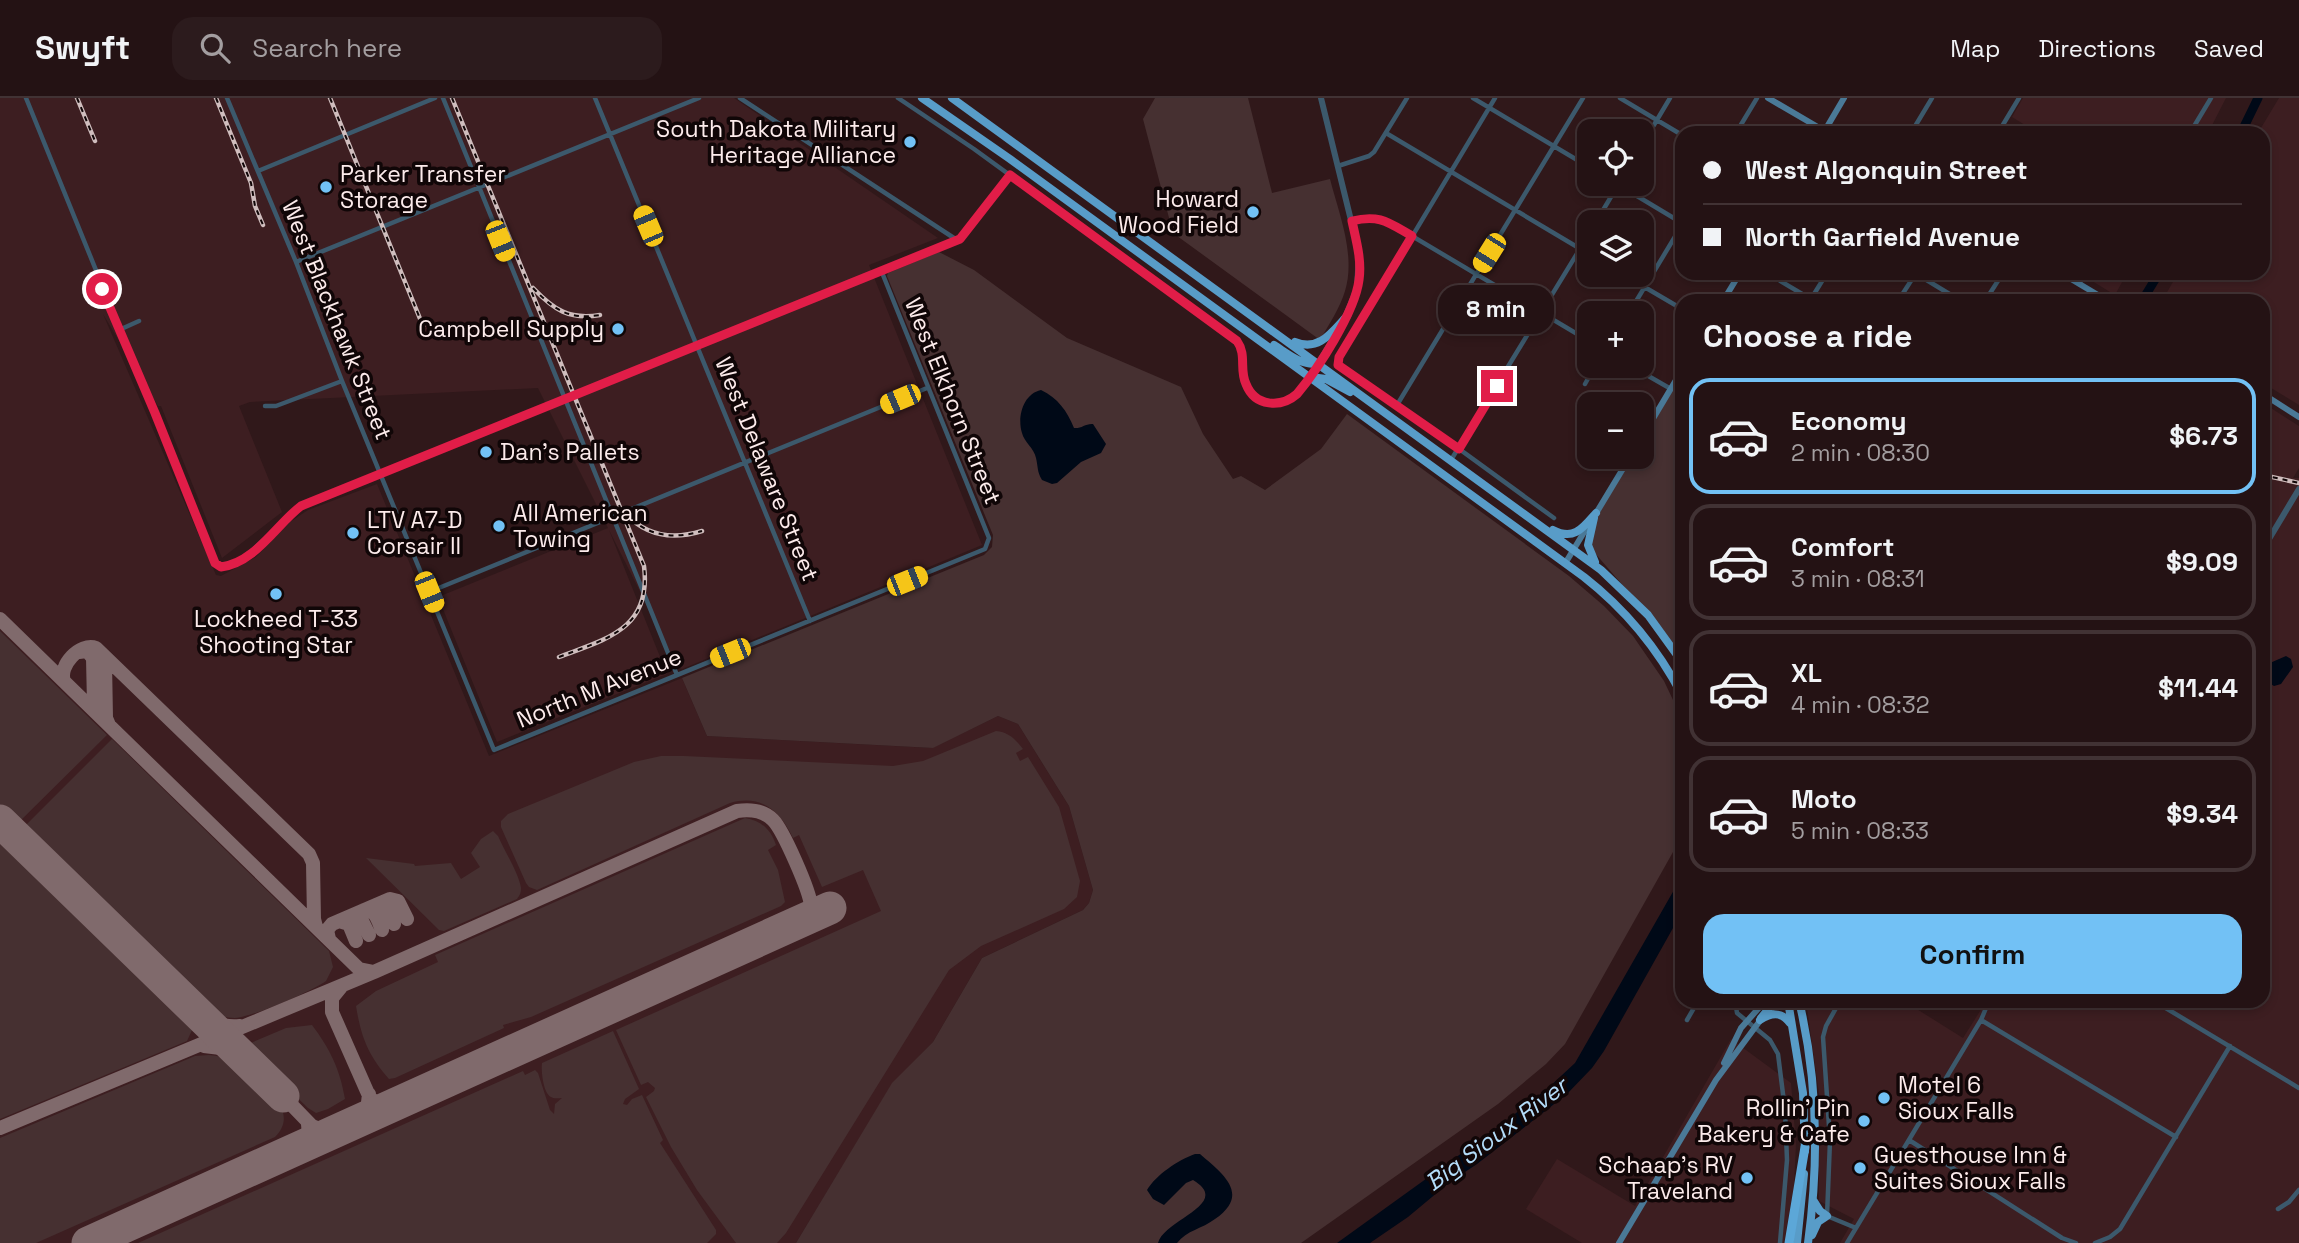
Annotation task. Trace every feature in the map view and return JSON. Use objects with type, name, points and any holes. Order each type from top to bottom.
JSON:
[{"type":"highway","points":[[922,98],[1566,562],[1630,618],[1662,660],[1675,683]]},
{"type":"highway","points":[[952,98],[1609,576]]},
{"type":"highway","points":[[1268,327],[1297,343],[1312,345],[1327,337],[1347,316]]},
{"type":"highway","points":[[1241,327],[1304,362],[1312,365],[1318,363]]},
{"type":"highway","points":[[1310,377],[1326,379],[1377,407]]},
{"type":"highway","points":[[1525,514],[1557,532],[1568,535],[1581,530],[1596,513]]},
{"type":"highway","points":[[1596,513],[1588,548],[1593,559],[1648,615],[1675,652]]},
{"type":"highway","points":[[1757,1023],[1769,1008]]},
{"type":"highway","points":[[1787,1008],[1793,1028],[1802,1093],[1805,1147],[1797,1243]]},
{"type":"highway","points":[[1800,1008],[1813,1086],[1815,1147],[1808,1243]]},
{"type":"highway","points":[[1757,1023],[1769,1014],[1780,1015],[1786,1018],[1793,1028]]},
{"type":"highway","points":[[1789,1243],[1805,1147]]},
{"type":"highway","points":[[1808,1243],[1815,1226],[1826,1216],[1813,1200]]},
{"type":"main road","points":[[1768,98],[1815,126]]},
{"type":"main road","points":[[1828,126],[1844,98]]},
{"type":"main road","points":[[2072,280],[2096,294]]},
{"type":"main road","points":[[1654,417],[1675,382]]},
{"type":"main road","points":[[2270,398],[2299,415]]},
{"type":"main road","points":[[1566,562],[1623,469]]},
{"type":"main road","points":[[1619,1243],[1716,1080],[1746,1021],[1758,1008]]},
{"type":"main road","points":[[1716,1080],[1757,1023],[1776,1008]]},
{"type":"street","points":[[26,98],[215,563],[221,567],[244,558],[301,506],[957,240],[964,236],[1010,175]]},
{"type":"street","name":"West Blackhawk Street","points":[[227,98],[494,750]]},
{"type":"street","points":[[257,171],[435,98]]},
{"type":"street","points":[[443,98],[677,675]]},
{"type":"street","name":"West Delaware Street","points":[[595,98],[810,621]]},
{"type":"street","points":[[296,262],[699,98]]},
{"type":"street","points":[[740,98],[957,240]]},
{"type":"street","points":[[898,98],[1010,175],[1237,341],[1243,352],[1245,384],[1258,399],[1271,404],[1286,403],[1310,377],[1347,316],[1355,298],[1360,271],[1352,221],[1321,98]]},
{"type":"street","points":[[1338,166],[1374,152],[1407,98]]},
{"type":"street","points":[[1473,98],[1577,160]]},
{"type":"street","points":[[1495,98],[1337,362],[1554,518]]},
{"type":"street","points":[[1397,405],[1583,98]]},
{"type":"street","points":[[1620,98],[1675,131]]},
{"type":"street","points":[[1654,125],[1670,98]]},
{"type":"street","points":[[1740,126],[1757,98]]},
{"type":"street","points":[[1915,126],[1932,98]]},
{"type":"street","points":[[2002,126],[2019,98]]},
{"type":"street","points":[[2194,126],[2211,98]]},
{"type":"street","points":[[1386,133],[1577,247]]},
{"type":"street","points":[[1637,196],[1675,220]]},
{"type":"street","points":[[1352,221],[1378,218],[1577,334]]},
{"type":"street","points":[[1654,270],[1675,236]]},
{"type":"street","points":[[1451,460],[1577,254]]},
{"type":"street","name":"West Elkhorn Street","points":[[881,270],[989,538],[989,545]]},
{"type":"street","points":[[1779,280],[1802,294]]},
{"type":"street","points":[[1926,280],[1950,294]]},
{"type":"street","points":[[2079,284],[2082,280]]},
{"type":"street","points":[[1636,301],[1644,287],[1675,305]]},
{"type":"street","points":[[119,330],[139,321]]},
{"type":"street","points":[[1585,384],[1588,378]]},
{"type":"street","points":[[1652,378],[1671,389]]},
{"type":"street","points":[[265,406],[276,406],[342,381]]},
{"type":"street","points":[[429,592],[927,388]]},
{"type":"street","points":[[2270,537],[2299,489]]},
{"type":"street","name":"North M Avenue","points":[[494,750],[985,549],[989,545]]},
{"type":"street","points":[[1687,1020],[1694,1008]]},
{"type":"street","points":[[1736,1008],[1746,1021],[1757,1023],[1773,1043],[1780,1064],[1787,1160],[1780,1243]]},
{"type":"street","points":[[1836,1008],[1826,1026],[1824,1037],[1830,1137],[1826,1216],[1856,1228]]},
{"type":"street","points":[[1847,1243],[1986,1008]]},
{"type":"street","points":[[2166,1008],[2299,1088]]},
{"type":"street","points":[[1981,1020],[2176,1137]]},
{"type":"street","points":[[2095,1243],[2120,1229],[2230,1046]]},
{"type":"street","points":[[1909,1140],[2062,1238],[2076,1243]]},
{"type":"street","points":[[2278,1209],[2299,1191]]},
{"type":"shaded area","points":[[0,98],[734,98],[938,238],[869,265],[982,545],[682,669],[678,667],[609,530],[667,674],[497,742],[438,597],[608,528],[538,388],[250,402],[239,406],[282,512],[222,558],[161,406],[158,406],[103,314],[216,575],[221,576],[256,557],[290,522],[308,510],[377,484],[489,756],[682,678],[707,736],[932,748],[998,716],[1018,724],[1069,806],[1093,890],[1089,903],[1083,910],[982,958],[933,1042],[892,1084],[796,1243],[0,1243]]},
{"type":"shaded area","name":"Howard Wood Field","points":[[1155,98],[1248,98],[1272,193],[1330,179],[1345,235],[1349,263],[1345,291],[1320,340],[1173,233],[1143,119]]},
{"type":"shaded area","points":[[2023,98],[2226,98],[2212,126],[2027,126],[2012,117]]},
{"type":"shaded area","points":[[2279,98],[2299,98],[2299,405],[2270,387],[2270,294],[2166,294],[2174,280],[2270,280],[2270,126],[2262,126]]},
{"type":"shaded area","points":[[939,252],[974,270],[1067,338],[1181,387],[1203,434],[1233,479],[1241,476],[1265,490],[1321,449],[1347,414],[1569,576],[1604,606],[1633,636],[1664,681],[1675,704],[1675,848],[1565,1044],[1546,1064],[1498,1104],[1301,1243],[796,1243],[892,1083],[933,1042],[982,958],[1083,910],[1089,903],[1093,890],[1069,806],[1018,724],[998,716],[933,748],[707,736],[682,678],[984,555],[992,547],[993,535],[888,273]]},
{"type":"shaded area","points":[[2090,280],[2123,280],[2113,294]]},
{"type":"shaded area","points":[[1675,383],[1675,654],[1638,603],[1588,545],[1596,513],[1623,469],[1654,469],[1654,417]]},
{"type":"shaded area","points":[[2270,407],[2299,426],[2299,468],[2293,478],[2299,478],[2299,1243],[1840,1243],[1854,1219],[1819,1201],[1819,1094],[1807,1008],[1915,1008],[1963,1038],[1982,1008],[2270,1008]]},
{"type":"shaded area","points":[[0,631],[107,735],[16,825],[0,809]]},
{"type":"shaded area","points":[[996,731],[1008,735],[1023,749],[1016,753],[1020,761],[1028,757],[1059,807],[1080,881],[1077,897],[1064,909],[981,946],[949,970],[786,1233],[777,1243],[736,1243],[697,1190],[671,1147],[646,1097],[655,1088],[648,1082],[641,1085],[616,1030],[881,911],[863,870],[822,887],[799,835],[793,838],[782,820],[769,807],[752,801],[741,801],[730,803],[537,890],[526,883],[501,827],[501,821],[508,814],[634,762],[661,756],[893,766],[923,761]]},
{"type":"shaded area","points":[[112,739],[329,951],[333,967],[326,981],[295,997],[243,1017],[215,1014],[204,1007],[21,830]]},
{"type":"shaded area","points":[[745,818],[761,824],[774,840],[776,845],[768,850],[778,870],[785,902],[781,906],[531,1017],[503,1025],[504,1028],[395,1078],[389,1079],[376,1062],[363,1036],[356,1006],[376,991],[438,962],[435,955]]},
{"type":"shaded area","points":[[493,831],[517,876],[520,895],[517,899],[444,931],[439,930],[366,858],[415,866],[451,863],[461,879],[480,867],[471,853],[481,839]]},
{"type":"shaded area","points":[[0,832],[189,1016],[193,1028],[187,1041],[0,1119]]},
{"type":"shaded area","points":[[312,1025],[333,1060],[345,1099],[316,1113],[249,1051],[246,1045],[286,1028]]},
{"type":"shaded area","points":[[613,1031],[639,1089],[625,1099],[623,1104],[627,1105],[632,1099],[642,1095],[663,1140],[660,1143],[716,1230],[716,1234],[707,1243],[138,1243],[523,1071],[525,1075],[535,1070],[538,1073],[550,1110],[554,1114],[555,1104],[562,1098],[548,1095],[542,1076],[542,1063]]},
{"type":"shaded area","points":[[1731,1039],[1791,1083],[1796,1144],[1794,1186],[1784,1243],[1582,1243],[1526,1209],[1557,1159],[1635,1206]]},
{"type":"shaded area","points":[[209,1055],[230,1060],[239,1066],[279,1103],[284,1120],[275,1137],[36,1243],[0,1243],[0,1138],[195,1056]]},
{"type":"water","points":[[1041,390],[1061,406],[1074,428],[1093,424],[1106,444],[1101,453],[1081,462],[1057,483],[1052,484],[1040,477],[1035,454],[1023,436],[1020,420],[1026,401]]},
{"type":"water","points":[[2286,656],[2291,659],[2293,667],[2281,684],[2274,686],[2270,684],[2270,663]]},
{"type":"water","points":[[1675,888],[1675,924],[1592,1068],[1567,1094],[1408,1217],[1370,1243],[1337,1243],[1498,1127],[1575,1063]]},
{"type":"water","points":[[1195,1154],[1200,1154],[1224,1177],[1230,1185],[1231,1201],[1226,1210],[1215,1219],[1185,1235],[1177,1243],[1158,1243],[1163,1234],[1193,1212],[1205,1197],[1203,1189],[1193,1180],[1186,1183],[1164,1205],[1153,1199],[1147,1190],[1168,1169]]},
{"type":"waterway","name":"Big Sioux River","points":[[2244,126],[2258,98]]},
{"type":"waterway","name":"Big Sioux River","points":[[2146,294],[2155,280]]},
{"type":"taxiway","points":[[0,619],[359,969],[374,972]]},
{"type":"taxiway","points":[[64,681],[67,662],[83,649],[96,648],[309,854],[313,863],[316,927]]},
{"type":"taxiway","points":[[79,652],[87,651],[93,658],[94,704],[97,713]]},
{"type":"taxiway","points":[[102,654],[105,662],[106,718],[109,725]]},
{"type":"taxiway","points":[[0,1128],[374,972],[737,811],[761,812],[777,826],[795,861],[809,898],[811,910],[804,920]]},
{"type":"taxiway","points":[[329,939],[327,930],[332,924],[390,899],[398,901],[407,919]]},
{"type":"taxiway","points":[[377,905],[386,908],[394,924]]},
{"type":"taxiway","points":[[364,910],[374,914],[382,930]]},
{"type":"taxiway","points":[[352,916],[361,919],[369,935]]},
{"type":"taxiway","points":[[339,921],[349,924],[356,941]]},
{"type":"taxiway","points":[[341,987],[332,998],[332,1012],[370,1098],[379,1105],[391,1107]]},
{"type":"taxiway","points":[[191,1006],[213,1022],[240,1026]]},
{"type":"taxiway","points":[[204,1046],[229,1049],[249,1063]]},
{"type":"taxiway","points":[[357,1122],[367,1111],[369,1094]]},
{"type":"taxiway","points":[[283,1096],[312,1126],[331,1134]]},
{"type":"taxiway","points":[[302,1147],[309,1135],[308,1124]]},
{"type":"runway","points":[[0,821],[283,1096]]},
{"type":"runway","points":[[88,1243],[830,908]]},
{"type":"railway","points":[[77,98],[95,141]]},
{"type":"railway","points":[[216,98],[251,183],[255,206],[263,225]]},
{"type":"railway","points":[[330,98],[423,326]]},
{"type":"railway","points":[[452,98],[644,566],[645,587],[641,604],[633,618],[609,637],[559,657]]},
{"type":"railway","points":[[533,288],[563,312],[579,316],[600,315]]},
{"type":"railway","points":[[2270,477],[2299,483]]},
{"type":"railway","points":[[625,513],[642,527],[661,534],[681,535],[702,531]]},
{"type":"place","name":"South Dakota Military Heritage Alliance","points":[[910,142]]},
{"type":"place","name":"Parker Transfer Storage","points":[[326,187]]},
{"type":"place","name":"Howard Wood Field","points":[[1253,212]]},
{"type":"place","name":"Campbell Supply","points":[[618,329]]},
{"type":"place","name":"Dan's Pallets","points":[[486,452]]},
{"type":"place","name":"All American Towing","points":[[499,526]]},
{"type":"place","name":"LTV A7-D Corsair II","points":[[353,533]]},
{"type":"place","name":"Lockheed T-33 Shooting Star","points":[[276,594]]},
{"type":"place","name":"Motel 6 Sioux Falls","points":[[1884,1098]]},
{"type":"place","name":"Rollin' Pin Bakery & Cafe","points":[[1864,1121]]},
{"type":"place","name":"Guesthouse Inn & Suites Sioux Falls","points":[[1860,1168]]},
{"type":"place","name":"Schaap's RV Traveland","points":[[1747,1178]]},
{"type":"route","points":[[102,289],[215,563],[221,567],[244,558],[301,506],[960,239],[1010,175],[1237,341],[1243,352],[1245,384],[1248,390],[1264,402],[1286,403],[1297,394],[1306,384],[1347,316],[1355,298],[1360,271],[1352,221],[1364,218],[1381,219],[1412,236],[1339,357],[1338,365],[1459,449],[1497,386]]}]
